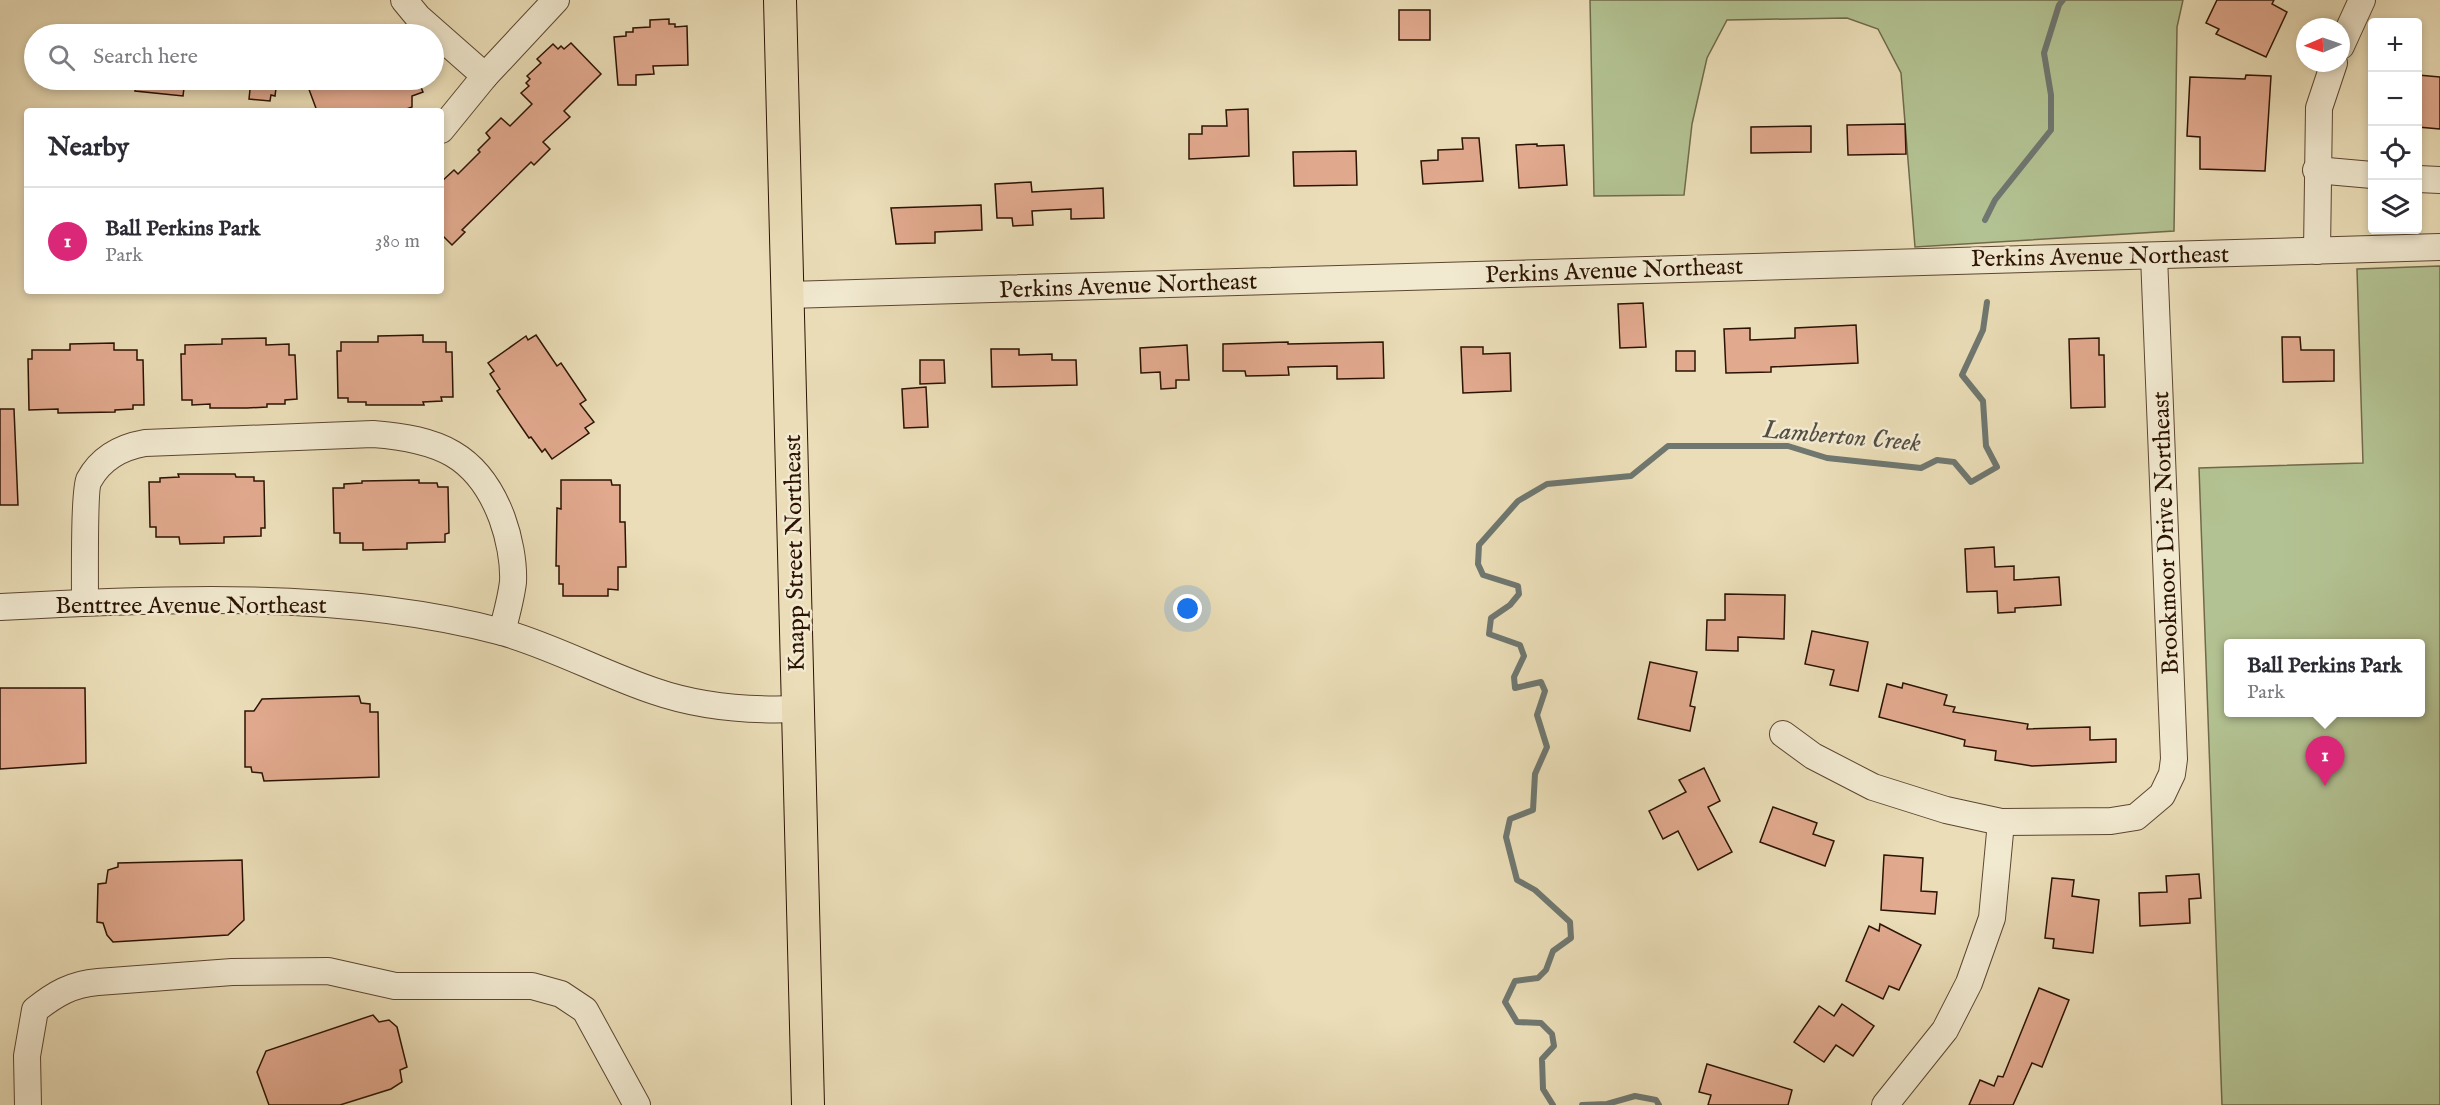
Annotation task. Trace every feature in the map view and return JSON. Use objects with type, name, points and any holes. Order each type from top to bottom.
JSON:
[{"type":"main road","name":"Knapp Street Northeast","points":[[780,0],[808,1105]]},
{"type":"street","points":[[404,0],[426,24]]},
{"type":"street","points":[[444,126],[485,76],[556,0]]},
{"type":"street","points":[[2350,26],[2362,0]]},
{"type":"street","points":[[444,40],[485,76]]},
{"type":"street","points":[[2317,251],[2316,170],[2319,108],[2331,72]]},
{"type":"street","points":[[2316,170],[2368,175]]},
{"type":"street","points":[[2422,179],[2440,180]]},
{"type":"street","name":"Perkins Avenue Northeast","points":[[789,295],[2440,247]]},
{"type":"street","name":"Brookmoor Drive Northeast","points":[[2001,822],[2123,820],[2136,817],[2154,804],[2168,786],[2174,759],[2154,256]]},
{"type":"street","points":[[85,602],[88,482],[106,460],[123,447],[146,443],[373,434],[410,437],[447,450],[472,467],[493,495],[508,533],[513,581],[502,632]]},
{"type":"street","name":"Benttree Avenue Northeast","points":[[0,608],[85,602],[213,601],[328,604],[433,617],[502,632],[568,655],[629,682],[696,703],[768,710],[798,709]]},
{"type":"street","points":[[1782,734],[1813,756],[1873,787],[1946,810],[2001,822],[1992,918],[1969,983],[1945,1030],[1885,1105]]},
{"type":"street","points":[[28,1105],[27,1056],[35,1010],[55,994],[82,984],[232,972],[328,971],[395,986],[532,986],[561,994],[585,1010],[637,1105]]},
{"type":"green space","points":[[1590,0],[2183,0],[2177,27],[2174,231],[1915,247],[1901,73],[1878,29],[1847,18],[1727,20],[1707,58],[1692,124],[1684,195],[1594,196]]},
{"type":"green space","points":[[2440,266],[2440,1105],[2222,1105],[2199,468],[2363,463],[2357,269]]},
{"type":"building","points":[[2217,0],[2274,0],[2272,4],[2287,12],[2266,57],[2216,34],[2219,29],[2206,23]]},
{"type":"building","points":[[1399,10],[1430,10],[1430,40],[1399,40]]},
{"type":"building","points":[[669,19],[669,24],[675,24],[675,27],[687,26],[688,65],[653,66],[654,74],[636,75],[636,85],[618,85],[614,37],[626,36],[626,32],[633,32],[633,28],[650,27],[650,20]]},
{"type":"building","points":[[571,43],[601,74],[564,111],[570,117],[543,142],[550,149],[534,165],[531,162],[462,230],[465,232],[452,245],[444,237],[444,179],[454,170],[458,174],[480,152],[478,150],[490,138],[486,133],[501,118],[510,126],[532,104],[521,93],[529,86],[526,83],[530,79],[527,76],[541,63],[537,59],[553,44],[558,49],[561,46],[564,49]]},
{"type":"building","points":[[2246,75],[2271,76],[2265,171],[2200,169],[2200,137],[2187,136],[2190,77],[2245,79]]},
{"type":"building","points":[[2422,75],[2440,77],[2440,129],[2422,127]]},
{"type":"building","points":[[135,90],[184,90],[183,96]]},
{"type":"building","points":[[250,90],[276,90],[275,96],[271,95],[270,101],[249,99]]},
{"type":"building","points":[[309,90],[422,90],[423,92],[412,96],[412,107],[409,108],[316,108]]},
{"type":"building","points":[[1248,109],[1249,156],[1189,159],[1189,134],[1202,134],[1202,126],[1227,126],[1226,110]]},
{"type":"building","points":[[1905,124],[1906,154],[1848,155],[1847,125]]},
{"type":"building","points":[[1811,126],[1811,152],[1751,153],[1751,127]]},
{"type":"building","points":[[1462,138],[1479,138],[1483,181],[1423,184],[1421,161],[1438,160],[1438,150],[1463,149]]},
{"type":"building","points":[[1537,144],[1537,146],[1564,145],[1567,185],[1519,188],[1516,145]]},
{"type":"building","points":[[1356,151],[1357,185],[1294,186],[1293,152]]},
{"type":"building","points":[[1031,182],[1032,192],[1103,188],[1104,218],[1071,219],[1071,209],[1032,211],[1033,225],[1013,226],[1012,218],[997,218],[995,184]]},
{"type":"building","points":[[981,205],[982,230],[935,232],[935,243],[896,244],[891,208]]},
{"type":"building","points":[[1643,303],[1646,347],[1620,348],[1618,304]]},
{"type":"building","points":[[1856,325],[1858,363],[1771,367],[1771,372],[1726,373],[1724,329],[1750,328],[1750,340],[1795,338],[1795,328]]},
{"type":"building","points":[[423,335],[423,342],[446,342],[446,352],[452,352],[453,397],[441,397],[442,401],[423,402],[424,405],[366,405],[366,402],[348,402],[348,398],[338,398],[337,351],[341,351],[341,342],[378,342],[378,336]]},
{"type":"building","points":[[536,335],[557,366],[561,363],[586,400],[580,404],[594,422],[585,428],[589,433],[552,459],[545,449],[542,452],[531,437],[529,438],[497,391],[500,389],[490,374],[494,371],[488,363],[526,336],[528,340]]},
{"type":"building","points":[[2282,337],[2300,337],[2301,350],[2334,350],[2334,381],[2283,382]]},
{"type":"building","points":[[266,338],[266,345],[289,344],[289,355],[295,355],[297,399],[285,400],[285,404],[267,404],[267,407],[247,408],[210,408],[210,404],[192,405],[192,400],[182,400],[181,354],[185,354],[185,345],[222,344],[222,339]]},
{"type":"building","points":[[2099,338],[2099,355],[2104,355],[2105,407],[2071,408],[2069,339]]},
{"type":"building","points":[[1288,342],[1288,344],[1383,342],[1384,378],[1337,379],[1337,366],[1288,367],[1289,375],[1246,376],[1245,371],[1223,371],[1223,344]]},
{"type":"building","points":[[114,343],[114,350],[137,350],[137,360],[143,360],[144,405],[133,405],[133,409],[115,410],[115,412],[58,413],[58,409],[29,410],[28,359],[32,359],[32,350],[70,350],[70,344]]},
{"type":"building","points":[[1187,345],[1189,380],[1176,380],[1176,388],[1161,389],[1160,372],[1141,373],[1140,348]]},
{"type":"building","points":[[1461,347],[1483,347],[1483,354],[1510,353],[1511,391],[1463,393]]},
{"type":"building","points":[[991,349],[1019,349],[1019,355],[1052,354],[1052,360],[1076,360],[1077,385],[992,387]]},
{"type":"building","points":[[1676,351],[1695,351],[1695,371],[1676,371]]},
{"type":"building","points":[[920,360],[944,360],[945,383],[920,384]]},
{"type":"building","points":[[926,387],[928,427],[904,428],[902,389]]},
{"type":"building","points":[[0,409],[14,409],[18,505],[0,505]]},
{"type":"building","points":[[178,474],[235,474],[236,477],[254,477],[254,481],[264,481],[265,528],[261,528],[261,536],[224,537],[224,543],[180,544],[179,537],[156,537],[156,527],[150,527],[149,482],[160,482],[160,478],[179,477]]},
{"type":"building","points":[[419,480],[419,483],[437,483],[438,487],[448,487],[449,533],[445,534],[445,542],[407,543],[407,549],[363,550],[363,543],[340,543],[340,533],[334,533],[333,488],[344,488],[344,484],[362,483],[362,481]]},
{"type":"building","points":[[561,480],[611,480],[612,485],[620,485],[620,522],[625,522],[626,567],[618,567],[618,590],[608,589],[608,596],[563,596],[563,584],[559,584],[559,566],[556,566],[557,508],[561,509]]},
{"type":"building","points":[[1994,547],[1995,567],[2014,566],[2014,580],[2059,577],[2061,605],[2015,608],[2015,612],[1998,613],[1997,591],[1967,592],[1965,549]]},
{"type":"building","points":[[1725,594],[1785,595],[1784,639],[1738,637],[1738,651],[1706,650],[1707,620],[1725,620]]},
{"type":"building","points":[[1812,631],[1868,642],[1858,691],[1830,685],[1834,670],[1805,664]]},
{"type":"building","points":[[1650,662],[1697,672],[1690,706],[1695,707],[1690,731],[1638,719]]},
{"type":"building","points":[[1903,683],[1947,695],[1944,705],[1955,707],[1953,712],[2028,724],[2027,729],[2090,727],[2090,740],[2116,739],[2116,762],[2032,766],[1995,760],[1996,751],[1964,746],[1965,740],[1879,717],[1887,684],[1902,688]]},
{"type":"building","points":[[0,688],[85,688],[86,763],[0,769]]},
{"type":"building","points":[[359,696],[361,703],[370,704],[370,712],[378,712],[379,777],[264,781],[262,773],[252,772],[251,767],[245,767],[245,711],[254,711],[262,699]]},
{"type":"building","points":[[1704,768],[1720,801],[1708,807],[1732,852],[1698,870],[1678,831],[1663,839],[1649,811],[1686,792],[1679,780]]},
{"type":"building","points":[[1773,807],[1817,823],[1813,834],[1834,841],[1825,866],[1760,842]]},
{"type":"building","points":[[1884,855],[1923,858],[1921,891],[1937,892],[1935,914],[1881,910]]},
{"type":"building","points":[[242,860],[244,920],[228,935],[113,942],[107,935],[103,923],[97,922],[98,884],[106,883],[108,870],[118,867],[118,863]]},
{"type":"building","points":[[2199,874],[2201,898],[2189,899],[2190,923],[2140,926],[2139,893],[2167,892],[2166,876]]},
{"type":"building","points":[[2052,878],[2074,880],[2072,896],[2099,900],[2093,953],[2053,948],[2054,939],[2045,938]]},
{"type":"building","points":[[1880,924],[1921,945],[1899,990],[1889,986],[1883,999],[1846,981],[1869,926],[1879,931]]},
{"type":"building","points":[[2039,988],[2069,1000],[2042,1067],[2032,1063],[2013,1105],[1969,1105],[1980,1080],[1994,1086],[1998,1076],[2003,1077]]},
{"type":"building","points":[[1842,1004],[1874,1026],[1853,1056],[1836,1045],[1824,1062],[1794,1042],[1819,1006],[1834,1016]]},
{"type":"building","points":[[373,1015],[379,1022],[389,1020],[397,1027],[407,1067],[400,1070],[402,1082],[391,1089],[340,1105],[269,1105],[257,1072],[266,1051]]},
{"type":"building","points":[[1707,1064],[1792,1090],[1788,1105],[1708,1105],[1711,1095],[1699,1092]]},
{"type":"waterway","points":[[1985,220],[1995,200],[2051,130],[2051,95],[2044,53],[2059,5],[2063,0]]},
{"type":"waterway","name":"Lamberton Creek","points":[[1553,1105],[1543,1089],[1542,1059],[1554,1046],[1552,1034],[1541,1023],[1517,1022],[1505,1002],[1515,981],[1538,978],[1546,970],[1553,951],[1571,938],[1570,922],[1535,890],[1517,880],[1506,837],[1510,819],[1533,810],[1535,774],[1547,747],[1537,715],[1545,691],[1541,682],[1515,688],[1514,677],[1524,656],[1520,645],[1489,634],[1491,618],[1510,605],[1519,594],[1518,586],[1483,575],[1478,564],[1479,545],[1518,501],[1547,484],[1631,476],[1668,446],[1788,446],[1827,458],[1921,468],[1937,460],[1954,462],[1971,482],[1997,467],[1986,446],[1983,401],[1962,375],[1983,330],[1987,302]]},
{"type":"waterway","name":"Lamberton Creek","points":[[1582,1105],[1607,1104],[1635,1096],[1656,1100],[1659,1105]]},
{"type":"place","name":"Ball Perkins Park","points":[[2325,786]]}]
